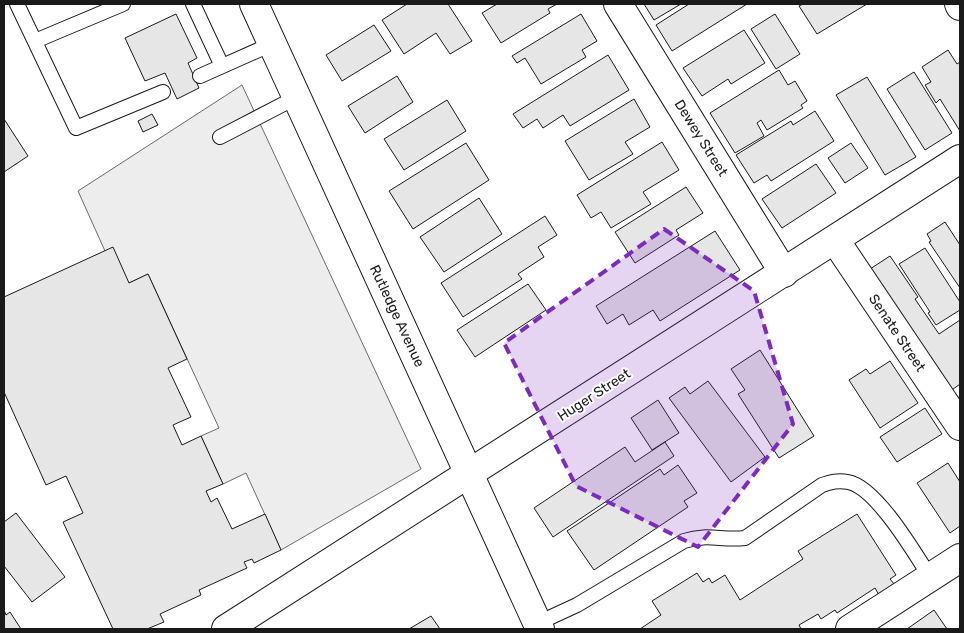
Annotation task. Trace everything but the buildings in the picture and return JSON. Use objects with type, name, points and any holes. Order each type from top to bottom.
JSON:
[{"type":"street","name":"Rutledge Avenue","points":[[254,4],[539,626]]},
{"type":"street","name":"Dewey Street","points":[[618,4],[784,273]]},
{"type":"street","name":"Huger Street","points":[[226,629],[960,159]]},
{"type":"street","name":"Senate Street","points":[[834,240],[960,426]]},
{"type":"street","points":[[850,629],[960,558]]},
{"type":"lane","points":[[17,4],[76,128],[163,92]]},
{"type":"lane","points":[[35,41],[123,4]]},
{"type":"lane","points":[[193,4],[222,66]]},
{"type":"lane","points":[[200,76],[272,44]]},
{"type":"lane","points":[[220,137],[297,97]]},
{"type":"lane","points":[[539,626],[578,605],[684,541],[700,536],[732,539],[745,538],[822,485],[835,480],[849,482],[875,498],[930,577]]},
{"type":"highlighted area","points":[[664,229],[754,291],[793,424],[698,547],[576,486],[504,343]]},
{"type":"shaded area","points":[[242,85],[421,469],[281,550],[246,473],[223,484],[201,436],[219,428],[148,274],[129,283],[105,251],[78,191]]}]
